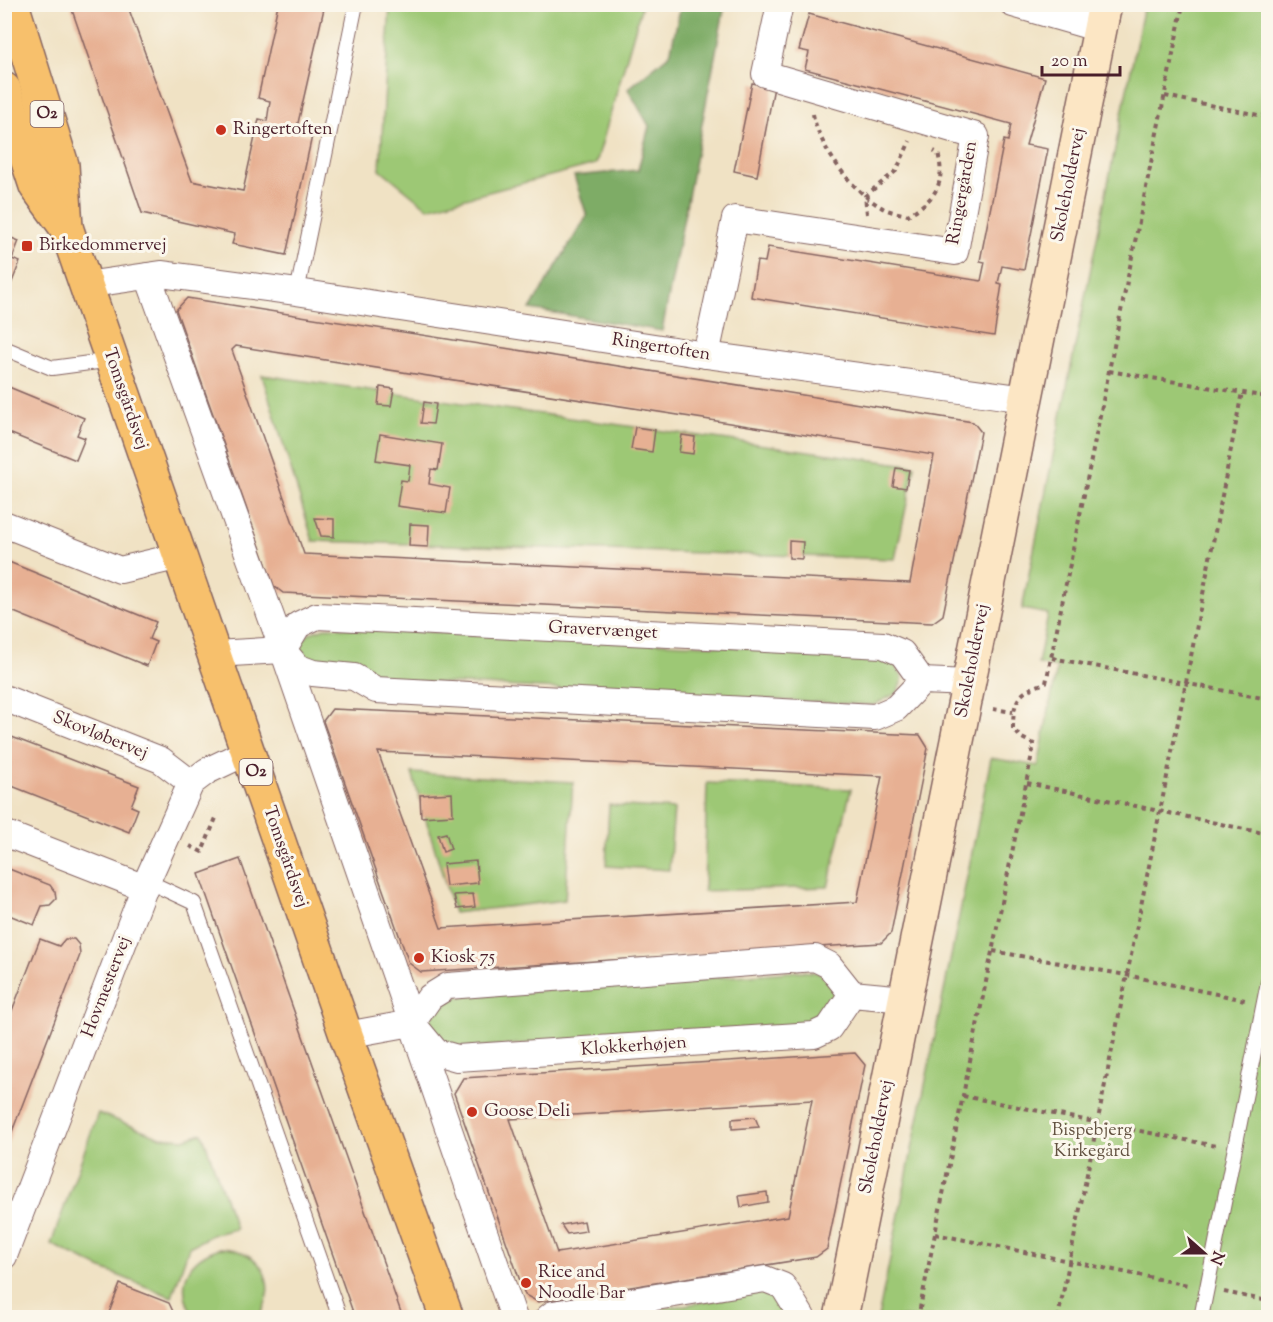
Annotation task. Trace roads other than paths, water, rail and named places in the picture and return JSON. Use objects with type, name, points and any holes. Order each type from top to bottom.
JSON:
[{"type":"main road","name":"Tomsgårdsvej","points":[[12,4],[62,165],[66,227],[85,285],[346,1035],[447,1317]]},
{"type":"main road","name":"Tomsgårdsvej","points":[[4,89],[36,186],[66,227]]},
{"type":"street","name":"Ringergården","points":[[706,355],[735,219],[955,252],[976,136],[914,126],[809,87],[765,74],[780,4]]},
{"type":"street","points":[[1013,4],[1103,17]]},
{"type":"street","name":"Skoleholdervej","points":[[841,1317],[1103,17]]},
{"type":"street","name":"Ringertoften","points":[[85,285],[161,274],[297,292],[706,355],[1026,399]]},
{"type":"street","points":[[148,276],[283,650],[514,1317]]},
{"type":"street","points":[[4,524],[120,570],[180,556]]},
{"type":"street","name":"Gravervænget","points":[[283,650],[298,625],[317,616],[884,645],[903,653],[922,681]]},
{"type":"street","points":[[214,654],[283,650]]},
{"type":"street","points":[[283,650],[297,667],[314,673],[354,677],[376,690],[875,717],[896,708],[922,681],[969,683]]},
{"type":"street","name":"Skovløbervej","points":[[4,698],[161,760],[191,783]]},
{"type":"street","points":[[191,783],[207,771],[249,751]]},
{"type":"street","name":"Hovmestervej","points":[[4,1256],[146,885],[191,783]]},
{"type":"street","points":[[4,833],[146,885]]},
{"type":"street","points":[[346,1035],[411,1023],[430,998],[448,986],[815,958],[829,965],[852,994],[905,999]]},
{"type":"street","name":"Klokkerhøjen","points":[[411,1023],[436,1052],[457,1058],[754,1039],[814,1035],[829,1028],[852,994]]},
{"type":"street","points":[[548,1317],[553,1314],[765,1279],[783,1286],[802,1317],[841,1317]]},
{"type":"lane","points":[[297,292],[356,4]]},
{"type":"lane","points":[[4,348],[52,368],[112,360]]},
{"type":"lane","points":[[146,885],[194,903],[340,1317]]},
{"type":"lane","points":[[1201,1317],[1269,982]]},
{"type":"place","name":"Ringertoften","points":[[221,130]]},
{"type":"place","name":"Birkedommervej","points":[[27,246]]},
{"type":"place","name":"Kiosk 75","points":[[419,958]]},
{"type":"place","name":"Goose Deli","points":[[472,1112]]},
{"type":"place","name":"Rice and Noodle Bar","points":[[526,1283]]},
{"type":"park label","name":"Bispebjerg Kirkegård","points":[[1092,1141]]}]
